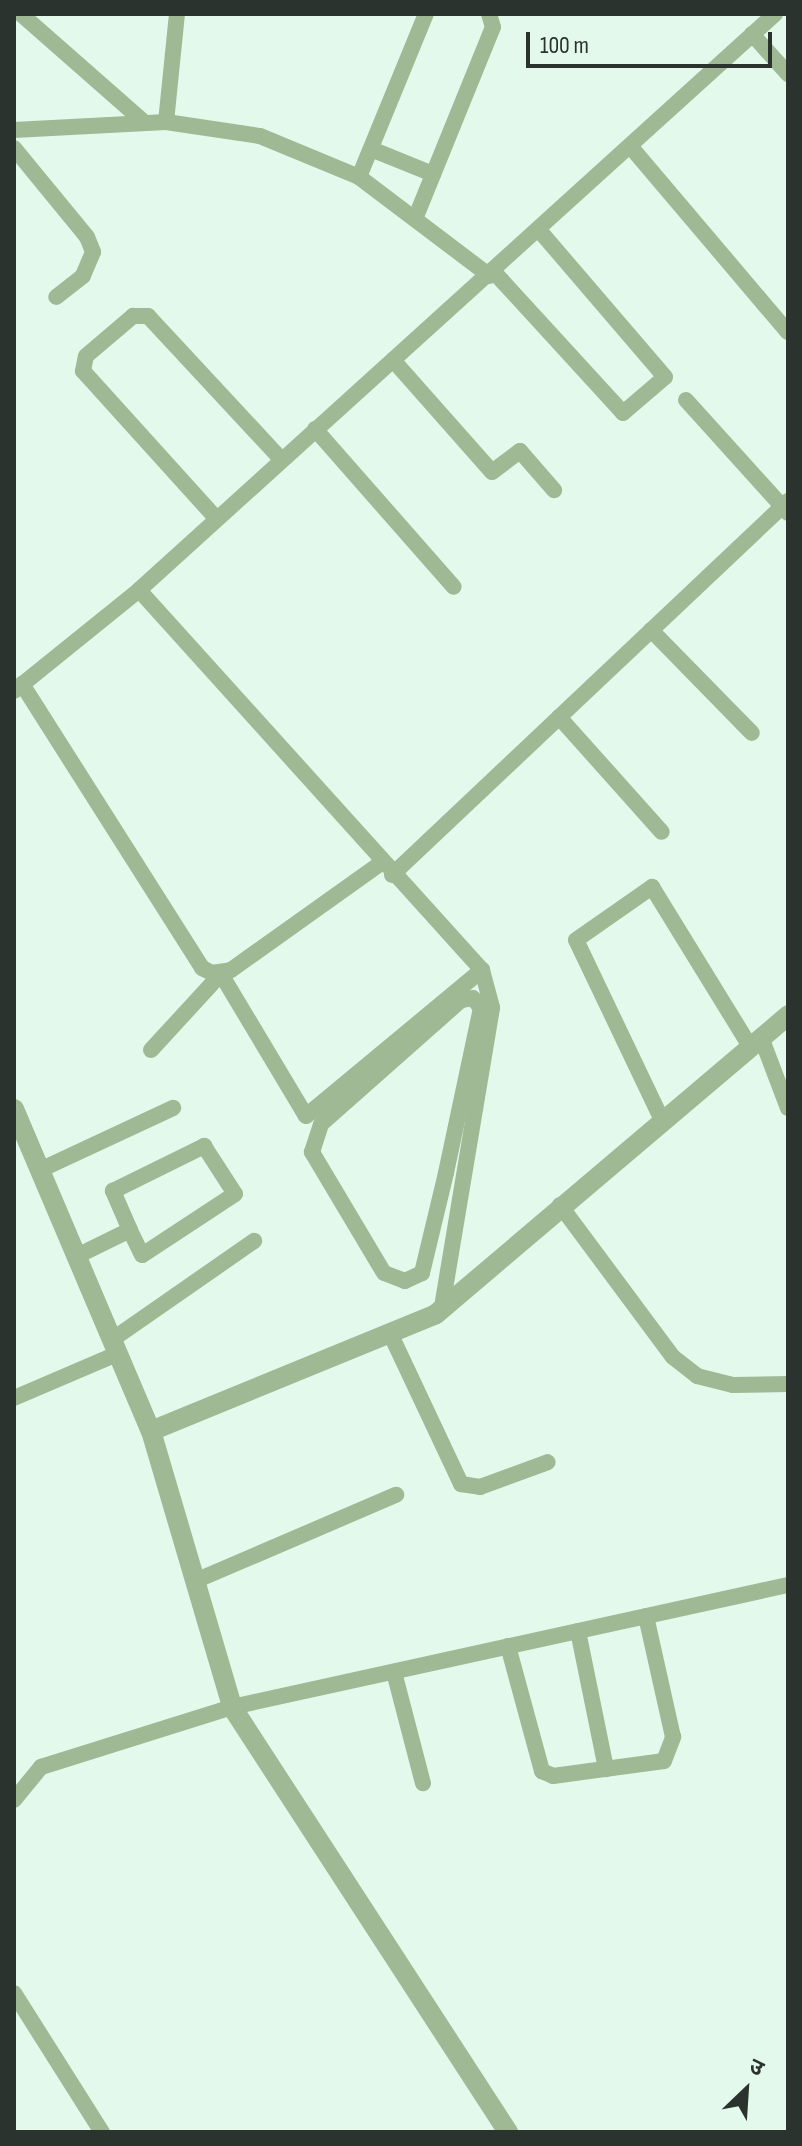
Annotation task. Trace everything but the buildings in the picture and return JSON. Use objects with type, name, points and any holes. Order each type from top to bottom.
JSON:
[{"type":"street","points":[[21,14],[144,122]]},
{"type":"street","points":[[166,122],[177,14]]},
{"type":"street","points":[[359,177],[426,14]]},
{"type":"street","points":[[415,219],[493,27],[489,14]]},
{"type":"street","points":[[482,970],[306,1116],[221,974],[202,968],[18,688],[139,590],[215,517],[492,274],[775,14]]},
{"type":"street","points":[[752,34],[788,74]]},
{"type":"street","points":[[14,130],[166,122],[260,136],[359,177],[492,274],[623,413],[665,377],[539,230]]},
{"type":"street","points":[[630,146],[788,332]]},
{"type":"street","points":[[14,148],[87,237],[93,252],[83,276],[56,297]]},
{"type":"street","points":[[371,149],[433,174]]},
{"type":"street","points":[[215,517],[83,371],[86,356],[133,316],[148,316],[281,459]]},
{"type":"street","points":[[393,360],[492,472],[520,451],[554,490]]},
{"type":"street","points":[[151,1050],[221,974],[386,869],[559,717],[786,507],[686,400]]},
{"type":"street","points":[[315,429],[454,587]]},
{"type":"street","points":[[139,590],[386,869],[482,970],[492,1008],[442,1308]]},
{"type":"street","points":[[651,630],[752,733]]},
{"type":"street","points":[[559,717],[662,832]]},
{"type":"street","points":[[661,1118],[576,940],[652,887],[756,1041],[788,1108]]},
{"type":"street","points":[[473,998],[481,1008],[453,1137],[422,1273],[405,1281],[384,1273],[320,1172],[312,1152],[321,1124],[449,1011],[473,998]]},
{"type":"street","points":[[151,1431],[390,1333],[442,1308],[661,1118],[788,1015]]},
{"type":"street","points":[[40,1170],[173,1108]]},
{"type":"street","points":[[14,1109],[151,1431],[232,1707],[508,2132]]},
{"type":"street","points":[[453,1137],[470,1143]]},
{"type":"street","points":[[204,1146],[235,1194],[142,1255],[130,1230],[113,1191],[204,1146]]},
{"type":"street","points":[[560,1205],[673,1357],[697,1376],[733,1385],[788,1384]]},
{"type":"street","points":[[77,1256],[130,1230]]},
{"type":"street","points":[[14,1398],[116,1346],[254,1241]]},
{"type":"street","points":[[390,1333],[461,1484],[480,1487],[548,1462]]},
{"type":"street","points":[[195,1581],[396,1495]]},
{"type":"street","points":[[14,1800],[41,1767],[232,1707],[788,1585]]},
{"type":"street","points":[[508,1646],[542,1771],[553,1776],[664,1761],[672,1747],[646,1616]]},
{"type":"street","points":[[578,1631],[606,1769]]},
{"type":"street","points":[[394,1672],[423,1783]]},
{"type":"street","points":[[14,1993],[102,2132]]}]
